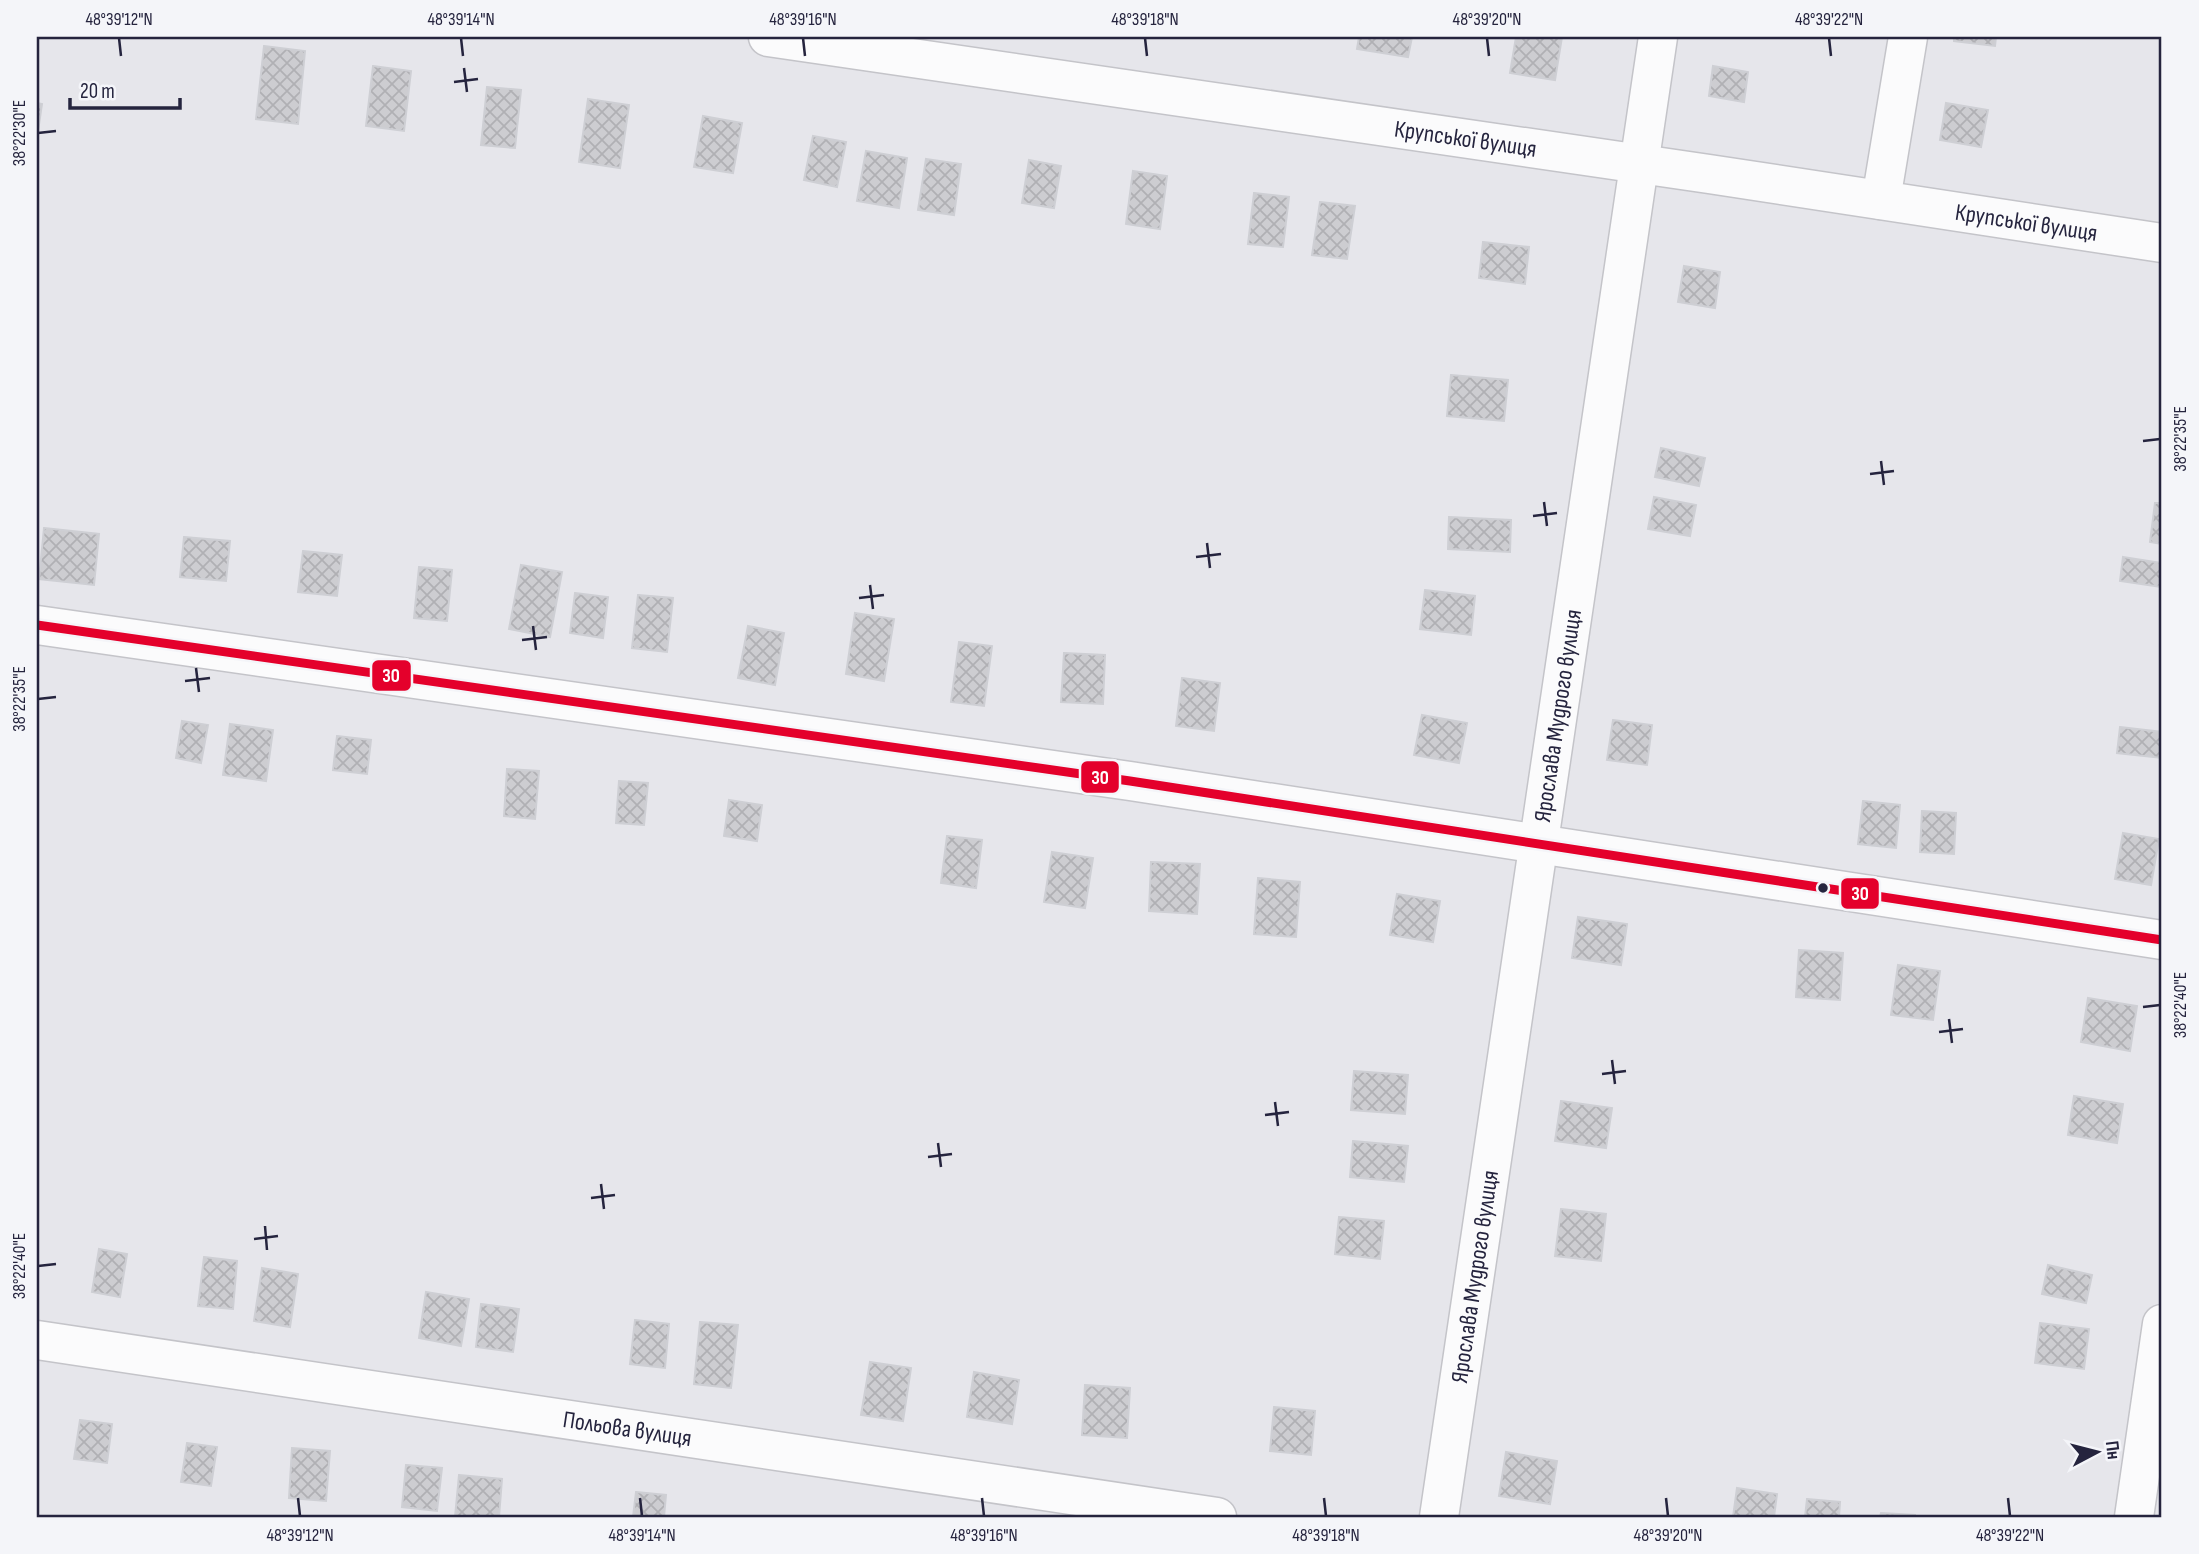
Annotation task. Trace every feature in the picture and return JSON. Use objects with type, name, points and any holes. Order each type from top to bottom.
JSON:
[{"type":"street","name":"Крупської вулиця","points":[[768,37],[2162,243]]},
{"type":"street","name":"Ярослава Мудрого вулиця","points":[[1439,1517],[1658,37]]},
{"type":"street","points":[[1881,200],[1908,37]]},
{"type":"street","points":[[37,625],[1116,779],[2162,940]]},
{"type":"street","points":[[2134,1517],[2162,1324]]},
{"type":"street","name":"Польова вулиця","points":[[37,1340],[1217,1517]]},
{"type":"building","points":[[1359,37],[1412,37],[1408,57],[1357,49]]},
{"type":"building","points":[[1516,37],[1562,37],[1555,80],[1510,73]]},
{"type":"building","points":[[1954,37],[1996,37],[1995,46],[1954,41]]},
{"type":"building","points":[[264,46],[305,51],[298,124],[256,119]]},
{"type":"building","points":[[373,66],[411,71],[404,131],[366,126]]},
{"type":"building","points":[[1713,66],[1748,72],[1744,102],[1709,96]]},
{"type":"building","points":[[487,87],[521,90],[515,148],[481,145]]},
{"type":"building","points":[[588,99],[629,105],[620,168],[579,162]]},
{"type":"building","points":[[37,103],[42,104],[37,138]]},
{"type":"building","points":[[1946,103],[1988,110],[1981,147],[1940,140]]},
{"type":"building","points":[[703,116],[742,123],[733,173],[694,167]]},
{"type":"building","points":[[813,136],[846,142],[837,187],[804,180]]},
{"type":"building","points":[[866,151],[907,158],[899,208],[857,201]]},
{"type":"building","points":[[926,159],[961,164],[954,215],[918,210]]},
{"type":"building","points":[[1029,160],[1061,166],[1054,208],[1022,203]]},
{"type":"building","points":[[1133,171],[1167,176],[1160,229],[1126,224]]},
{"type":"building","points":[[1254,193],[1289,197],[1283,247],[1248,244]]},
{"type":"building","points":[[1320,202],[1355,206],[1347,259],[1312,255]]},
{"type":"building","points":[[1483,242],[1529,247],[1525,284],[1479,278]]},
{"type":"building","points":[[1684,266],[1720,272],[1715,308],[1678,302]]},
{"type":"building","points":[[1451,375],[1508,380],[1504,421],[1447,416]]},
{"type":"building","points":[[1661,448],[1705,458],[1699,486],[1655,477]]},
{"type":"building","points":[[1654,497],[1696,505],[1690,536],[1648,529]]},
{"type":"building","points":[[2155,503],[2162,503],[2162,544],[2150,542]]},
{"type":"building","points":[[1449,517],[1511,520],[1510,552],[1448,549]]},
{"type":"building","points":[[44,528],[99,534],[94,585],[39,579]]},
{"type":"building","points":[[184,537],[230,541],[226,581],[180,577]]},
{"type":"building","points":[[303,551],[342,555],[337,596],[298,592]]},
{"type":"building","points":[[2123,557],[2162,563],[2162,587],[2120,581]]},
{"type":"building","points":[[521,565],[562,572],[550,637],[509,629]]},
{"type":"building","points":[[419,567],[452,570],[447,621],[414,618]]},
{"type":"building","points":[[1425,590],[1475,596],[1471,635],[1420,629]]},
{"type":"building","points":[[575,593],[608,597],[603,638],[570,633]]},
{"type":"building","points":[[638,595],[673,598],[667,652],[632,648]]},
{"type":"building","points":[[855,613],[894,619],[884,681],[846,674]]},
{"type":"building","points":[[748,626],[784,633],[775,685],[738,678]]},
{"type":"building","points":[[959,642],[992,646],[984,706],[951,702]]},
{"type":"building","points":[[1064,653],[1105,655],[1103,704],[1061,702]]},
{"type":"building","points":[[1182,678],[1220,683],[1214,731],[1176,726]]},
{"type":"building","points":[[1422,715],[1467,723],[1459,763],[1414,755]]},
{"type":"building","points":[[1613,720],[1652,725],[1647,765],[1607,760]]},
{"type":"building","points":[[182,721],[208,725],[201,763],[176,758]]},
{"type":"building","points":[[230,724],[273,730],[266,781],[223,775]]},
{"type":"building","points":[[2120,727],[2162,732],[2162,758],[2117,753]]},
{"type":"building","points":[[337,736],[371,740],[367,774],[333,770]]},
{"type":"building","points":[[507,769],[539,771],[535,819],[504,816]]},
{"type":"building","points":[[619,781],[648,783],[644,825],[616,823]]},
{"type":"building","points":[[729,800],[762,805],[757,841],[724,836]]},
{"type":"building","points":[[1863,801],[1900,805],[1896,848],[1858,844]]},
{"type":"building","points":[[1922,811],[1956,813],[1954,854],[1920,852]]},
{"type":"building","points":[[2123,833],[2159,839],[2151,885],[2115,879]]},
{"type":"building","points":[[947,836],[982,840],[976,888],[941,883]]},
{"type":"building","points":[[1052,852],[1093,858],[1085,908],[1044,902]]},
{"type":"building","points":[[1151,862],[1200,864],[1197,914],[1149,911]]},
{"type":"building","points":[[1258,878],[1300,882],[1296,937],[1254,934]]},
{"type":"building","points":[[1397,894],[1440,901],[1433,942],[1390,935]]},
{"type":"building","points":[[1578,917],[1627,924],[1621,965],[1572,958]]},
{"type":"building","points":[[1799,950],[1843,953],[1840,1000],[1796,997]]},
{"type":"building","points":[[1898,965],[1940,971],[1933,1020],[1891,1015]]},
{"type":"building","points":[[2088,998],[2137,1006],[2130,1051],[2081,1042]]},
{"type":"building","points":[[1354,1071],[1408,1075],[1405,1114],[1351,1110]]},
{"type":"building","points":[[2074,1096],[2123,1104],[2117,1143],[2068,1135]]},
{"type":"building","points":[[1561,1101],[1612,1108],[1606,1148],[1555,1141]]},
{"type":"building","points":[[1353,1141],[1408,1146],[1404,1182],[1350,1177]]},
{"type":"building","points":[[1561,1209],[1606,1214],[1601,1261],[1555,1256]]},
{"type":"building","points":[[1339,1217],[1384,1221],[1380,1259],[1335,1254]]},
{"type":"building","points":[[99,1249],[127,1254],[120,1297],[92,1292]]},
{"type":"building","points":[[204,1257],[237,1261],[233,1309],[198,1306]]},
{"type":"building","points":[[2048,1265],[2092,1275],[2086,1303],[2042,1294]]},
{"type":"building","points":[[262,1268],[298,1274],[290,1327],[254,1321]]},
{"type":"building","points":[[426,1292],[469,1299],[461,1346],[419,1338]]},
{"type":"building","points":[[481,1304],[519,1309],[513,1352],[476,1347]]},
{"type":"building","points":[[635,1320],[669,1324],[665,1368],[630,1364]]},
{"type":"building","points":[[700,1322],[738,1325],[731,1388],[694,1384]]},
{"type":"building","points":[[2040,1323],[2089,1329],[2084,1369],[2035,1363]]},
{"type":"building","points":[[870,1362],[911,1368],[903,1421],[861,1415]]},
{"type":"building","points":[[974,1372],[1019,1380],[1012,1424],[967,1417]]},
{"type":"building","points":[[1085,1385],[1130,1388],[1127,1438],[1082,1435]]},
{"type":"building","points":[[1274,1407],[1315,1411],[1311,1455],[1270,1451]]},
{"type":"building","points":[[80,1420],[112,1424],[107,1463],[74,1459]]},
{"type":"building","points":[[187,1443],[217,1447],[211,1486],[181,1482]]},
{"type":"building","points":[[292,1448],[330,1451],[326,1501],[289,1498]]},
{"type":"building","points":[[1506,1452],[1557,1461],[1550,1504],[1499,1496]]},
{"type":"building","points":[[406,1465],[442,1468],[437,1511],[402,1507]]},
{"type":"building","points":[[459,1475],[502,1479],[499,1517],[455,1517]]},
{"type":"building","points":[[1737,1488],[1777,1494],[1774,1517],[1733,1517]]},
{"type":"building","points":[[636,1492],[666,1495],[664,1517],[633,1517]]},
{"type":"building","points":[[1807,1499],[1840,1502],[1839,1517],[1805,1517]]},
{"type":"building","points":[[1881,1513],[1915,1515],[1915,1517],[1880,1517]]},
{"type":"transit line","name":"30","points":[[37,625],[1130,781],[2162,940]]}]
